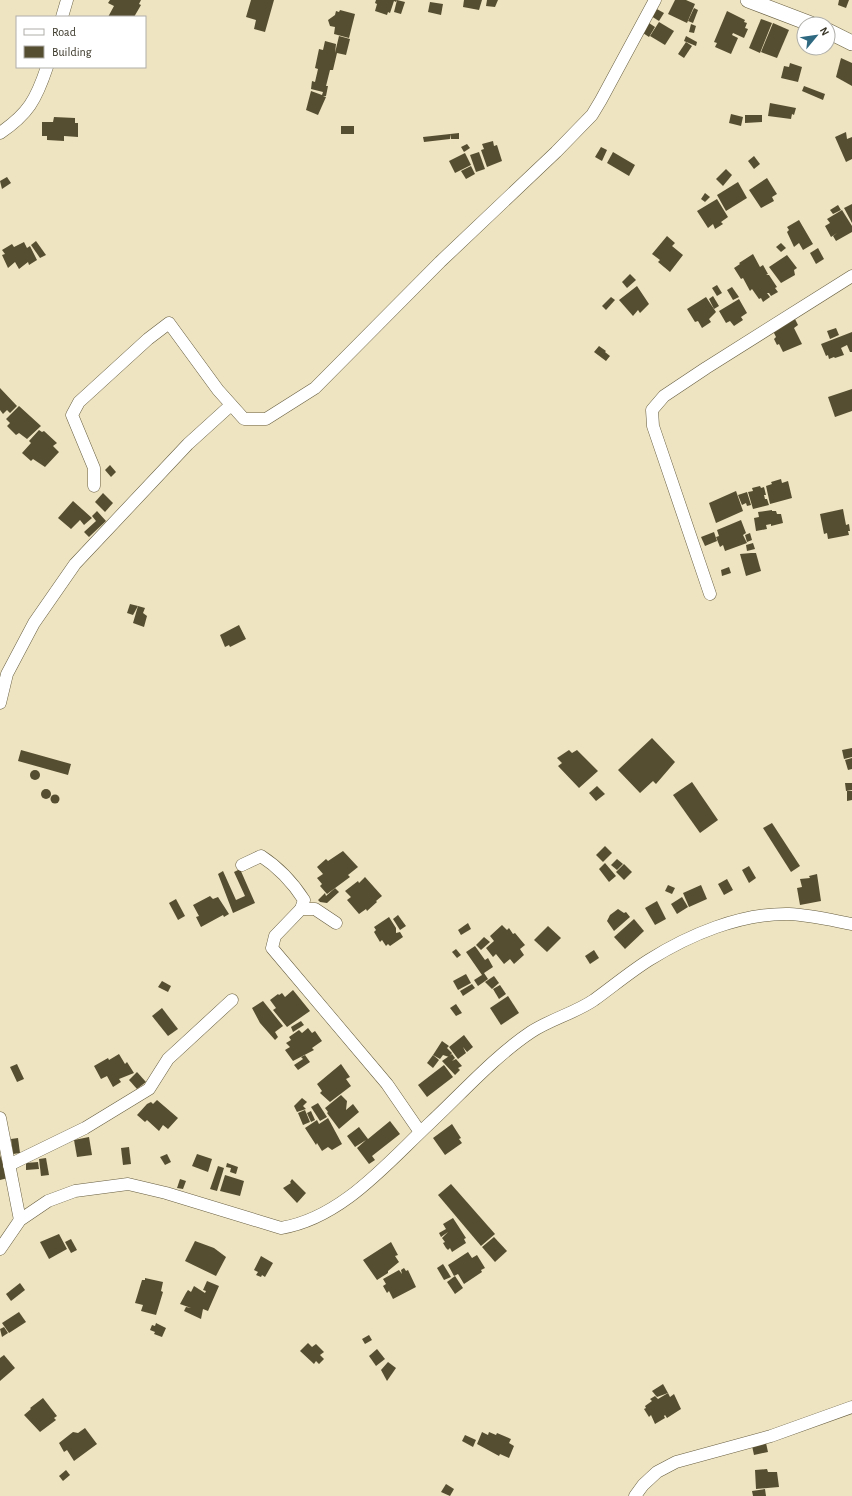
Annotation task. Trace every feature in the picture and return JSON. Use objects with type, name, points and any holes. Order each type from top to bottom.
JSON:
[{"type":"street","points":[[62,16],[67,0]]},
{"type":"street","points":[[94,486],[94,468],[72,415],[79,402],[148,339],[169,323],[218,390],[244,419],[266,419],[315,388],[440,262],[556,152],[592,115],[655,0]]},
{"type":"street","points":[[748,0],[796,18]]},
{"type":"street","points":[[836,35],[852,43]]},
{"type":"street","points":[[0,133],[28,110],[42,82],[47,68]]},
{"type":"street","points":[[710,594],[653,426],[652,410],[664,396],[852,276]]},
{"type":"street","points":[[0,703],[7,674],[34,623],[75,564],[188,444],[231,405]]},
{"type":"street","points":[[242,865],[261,856],[274,864],[304,900],[301,909],[275,936],[272,948],[387,1084],[420,1132]]},
{"type":"street","points":[[301,909],[315,909],[336,923]]},
{"type":"street","points":[[0,1249],[20,1220],[48,1201],[75,1191],[128,1184],[166,1193],[281,1228],[294,1226],[333,1208],[359,1188],[498,1060],[530,1033],[592,1001],[650,960],[678,943],[720,927],[751,918],[788,914],[852,924]]},
{"type":"street","points":[[8,1165],[85,1128],[149,1089],[168,1059],[232,1000]]},
{"type":"street","points":[[0,1118],[20,1220]]},
{"type":"street","points":[[635,1496],[643,1485],[657,1472],[676,1462],[771,1436],[852,1407]]},
{"type":"building","points":[[110,0],[141,0],[139,4],[141,5],[135,16],[109,16],[114,6],[108,3]]},
{"type":"building","points":[[251,0],[274,0],[265,32],[254,29],[256,20],[246,17]]},
{"type":"building","points":[[376,0],[397,0],[396,2],[394,1],[390,13],[388,12],[387,15],[375,11],[377,4],[375,3]]},
{"type":"building","points":[[397,0],[405,2],[401,14],[394,12]]},
{"type":"building","points":[[464,0],[482,0],[479,10],[463,7]]},
{"type":"building","points":[[487,0],[498,0],[495,7],[486,6]]},
{"type":"building","points":[[675,0],[686,0],[695,4],[687,23],[668,14]]},
{"type":"building","points":[[839,0],[849,0],[846,8],[838,5]]},
{"type":"building","points":[[430,2],[443,4],[441,15],[428,12]]},
{"type":"building","points":[[655,8],[664,13],[659,21],[651,16]]},
{"type":"building","points":[[694,8],[698,10],[693,23],[688,21]]},
{"type":"building","points":[[340,10],[355,14],[349,38],[334,34],[335,27],[330,26],[328,20],[335,15],[336,11],[339,12]]},
{"type":"building","points":[[727,11],[745,20],[744,22],[747,23],[745,28],[748,29],[744,38],[733,33],[732,35],[738,38],[731,54],[715,47],[717,43],[714,42]]},
{"type":"building","points":[[761,19],[772,23],[760,53],[749,48]]},
{"type":"building","points":[[659,22],[674,31],[665,45],[650,36]]},
{"type":"building","points":[[649,23],[655,27],[649,37],[643,33]]},
{"type":"building","points":[[773,23],[789,30],[777,58],[761,52]]},
{"type":"building","points":[[691,24],[696,26],[694,33],[689,32]]},
{"type":"building","points":[[339,36],[350,39],[346,55],[337,53],[333,70],[330,70],[326,86],[328,86],[326,96],[323,96],[326,97],[318,115],[306,110],[311,91],[322,95],[323,92],[311,89],[312,81],[315,82],[318,69],[315,68],[319,49],[323,50],[325,41],[336,44],[335,53]]},
{"type":"building","points":[[686,36],[697,42],[696,46],[684,41]]},
{"type":"building","points":[[686,42],[692,46],[684,58],[678,54]]},
{"type":"building","points":[[841,58],[852,63],[852,86],[836,77]]},
{"type":"building","points":[[790,63],[802,67],[798,82],[781,78],[784,66],[789,67]]},
{"type":"building","points":[[804,86],[825,94],[823,100],[802,91]]},
{"type":"building","points":[[770,103],[796,108],[794,115],[792,114],[791,119],[768,116]]},
{"type":"building","points":[[731,114],[743,117],[741,126],[729,123]]},
{"type":"building","points":[[745,115],[762,115],[762,122],[745,123]]},
{"type":"building","points":[[54,117],[75,118],[75,123],[78,123],[78,137],[64,136],[64,141],[47,140],[47,136],[42,136],[42,122],[53,122]]},
{"type":"building","points":[[341,126],[354,126],[354,134],[341,134]]},
{"type":"building","points":[[846,132],[847,139],[852,137],[852,159],[846,162],[835,137]]},
{"type":"building","points":[[459,133],[459,139],[451,139],[450,134]]},
{"type":"building","points":[[450,134],[450,139],[424,142],[423,137]]},
{"type":"building","points":[[493,141],[494,146],[497,145],[502,161],[487,167],[481,150],[484,149],[482,144]]},
{"type":"building","points":[[467,144],[470,148],[464,152],[461,147]]},
{"type":"building","points":[[601,147],[607,150],[602,161],[595,157]]},
{"type":"building","points":[[479,152],[485,169],[476,172],[470,155]]},
{"type":"building","points":[[613,152],[635,165],[629,176],[607,163]]},
{"type":"building","points":[[465,153],[471,165],[455,173],[449,161]]},
{"type":"building","points":[[754,156],[760,164],[754,169],[748,161]]},
{"type":"building","points":[[471,166],[475,174],[466,179],[461,171]]},
{"type":"building","points":[[726,169],[732,175],[723,186],[716,179]]},
{"type":"building","points":[[7,177],[11,183],[2,189],[0,181]]},
{"type":"building","points":[[767,178],[777,194],[772,197],[774,201],[761,208],[749,190]]},
{"type":"building","points":[[738,182],[747,198],[726,211],[717,195]]},
{"type":"building","points":[[705,193],[710,197],[705,202],[701,199]]},
{"type":"building","points":[[717,199],[728,217],[721,222],[723,224],[715,229],[713,224],[708,228],[697,211]]},
{"type":"building","points":[[852,204],[852,223],[844,208]]},
{"type":"building","points":[[838,205],[841,210],[833,214],[830,210]]},
{"type":"building","points":[[842,210],[852,226],[852,232],[836,241],[833,236],[837,233],[831,237],[825,226],[830,223],[827,219]]},
{"type":"building","points":[[799,220],[813,244],[803,250],[799,243],[794,247],[787,232],[789,230],[787,227]]},
{"type":"building","points":[[667,236],[675,243],[672,246],[683,255],[670,272],[658,262],[660,260],[652,254]]},
{"type":"building","points":[[36,241],[46,255],[40,258],[31,245]]},
{"type":"building","points":[[24,242],[27,248],[30,246],[37,260],[29,265],[28,262],[19,269],[15,262],[8,268],[2,255],[5,254],[2,250],[12,244],[14,247]]},
{"type":"building","points":[[781,243],[786,248],[781,252],[776,247]]},
{"type":"building","points":[[818,248],[824,259],[816,264],[810,253]]},
{"type":"building","points":[[753,254],[760,267],[763,265],[768,274],[766,275],[769,275],[777,287],[775,288],[778,292],[771,296],[767,293],[770,297],[763,302],[752,289],[750,291],[743,278],[741,279],[734,268]]},
{"type":"building","points":[[787,255],[797,268],[794,270],[795,275],[781,283],[769,267]]},
{"type":"building","points":[[630,274],[636,280],[627,288],[622,282]]},
{"type":"building","points":[[717,285],[722,293],[717,296],[712,288]]},
{"type":"building","points":[[637,286],[649,304],[640,313],[638,310],[633,316],[619,300]]},
{"type":"building","points":[[732,287],[739,297],[733,300],[727,290]]},
{"type":"building","points":[[713,296],[719,306],[714,309],[709,299]]},
{"type":"building","points":[[611,297],[615,300],[606,310],[602,306]]},
{"type":"building","points":[[706,297],[716,312],[709,319],[711,322],[702,328],[698,321],[695,322],[687,309]]},
{"type":"building","points":[[739,299],[747,313],[741,317],[743,320],[734,326],[730,321],[726,323],[719,311]]},
{"type":"building","points":[[794,317],[798,325],[794,328],[802,344],[783,352],[779,344],[777,345],[774,339],[776,337],[772,329]]},
{"type":"building","points":[[836,328],[839,335],[830,339],[827,331]]},
{"type":"building","points":[[852,332],[852,352],[850,352],[847,345],[841,348],[844,355],[829,359],[828,355],[826,356],[821,344]]},
{"type":"building","points":[[599,346],[610,356],[606,361],[594,352]]},
{"type":"building","points":[[0,388],[17,406],[10,413],[7,410],[3,414],[0,410]]},
{"type":"building","points":[[852,389],[852,411],[835,417],[828,397]]},
{"type":"building","points":[[19,406],[41,426],[27,439],[19,433],[16,435],[7,426],[10,423],[6,419]]},
{"type":"building","points":[[39,430],[42,432],[44,431],[57,443],[53,446],[59,452],[45,467],[33,459],[31,461],[22,453],[31,443],[29,441]]},
{"type":"building","points":[[110,465],[116,472],[111,477],[105,470]]},
{"type":"building","points":[[781,479],[782,483],[788,481],[792,498],[770,504],[766,486],[772,484],[771,482]]},
{"type":"building","points":[[760,486],[761,488],[764,487],[766,495],[764,495],[765,499],[767,499],[769,505],[753,509],[748,492],[753,491],[752,488]]},
{"type":"building","points":[[736,491],[743,511],[716,523],[709,503]]},
{"type":"building","points":[[747,492],[751,505],[747,506],[746,503],[742,505],[738,495]]},
{"type":"building","points":[[103,493],[113,503],[105,512],[95,502]]},
{"type":"building","points":[[73,501],[92,518],[84,525],[80,520],[71,529],[58,518]]},
{"type":"building","points":[[843,509],[846,525],[849,524],[849,535],[828,539],[827,533],[824,534],[820,514]]},
{"type":"building","points":[[772,510],[776,511],[777,514],[781,514],[783,523],[771,526],[771,524],[766,525],[767,529],[756,531],[754,518],[759,517],[758,512]]},
{"type":"building","points":[[97,511],[106,521],[89,537],[84,532],[96,521],[92,516]]},
{"type":"building","points":[[741,520],[746,533],[743,535],[747,543],[725,551],[723,545],[720,547],[716,537],[719,536],[717,530]]},
{"type":"building","points":[[714,532],[717,541],[705,546],[701,537]]},
{"type":"building","points":[[750,533],[752,540],[747,542],[745,535]]},
{"type":"building","points":[[753,543],[755,549],[747,551],[746,545]]},
{"type":"building","points":[[756,553],[761,571],[746,576],[740,554]]},
{"type":"building","points":[[729,567],[731,573],[722,576],[721,570]]},
{"type":"building","points":[[130,604],[138,606],[133,615],[127,613]]},
{"type":"building","points":[[138,606],[145,608],[143,613],[147,616],[144,627],[133,623]]},
{"type":"building","points":[[239,625],[246,639],[230,647],[229,645],[225,647],[220,635]]},
{"type":"building","points":[[652,738],[675,762],[656,784],[653,781],[640,793],[618,770]]},
{"type":"building","points":[[852,748],[852,757],[844,759],[842,750]]},
{"type":"building","points":[[21,750],[71,764],[68,775],[18,761]]},
{"type":"building","points":[[569,750],[572,753],[577,750],[598,771],[579,788],[558,766],[562,763],[557,758]]},
{"type":"building","points":[[852,758],[852,769],[848,770],[845,760]]},
{"type":"building","points":[[33,770],[37,770],[39,771],[39,779],[33,780],[30,777],[30,773]]},
{"type":"building","points":[[692,782],[718,820],[700,833],[673,795]]},
{"type":"building","points":[[845,783],[852,783],[852,790],[846,791]]},
{"type":"building","points":[[597,786],[605,794],[596,801],[589,793]]},
{"type":"building","points":[[46,789],[51,794],[46,799],[41,794]]},
{"type":"building","points":[[847,791],[852,791],[852,800],[847,801]]},
{"type":"building","points":[[55,794],[60,799],[55,804],[50,799]]},
{"type":"building","points":[[772,823],[800,866],[791,872],[763,828]]},
{"type":"building","points":[[605,846],[612,853],[603,862],[596,855]]},
{"type":"building","points":[[343,851],[358,867],[348,875],[350,877],[327,894],[320,886],[322,884],[317,878],[323,874],[317,867],[326,859],[328,861]]},
{"type":"building","points":[[617,859],[623,864],[617,870],[611,865]]},
{"type":"building","points":[[605,863],[616,876],[609,882],[599,869]]},
{"type":"building","points":[[624,864],[632,872],[624,880],[616,872]]},
{"type":"building","points":[[749,866],[756,878],[749,883],[742,870]]},
{"type":"building","points":[[240,869],[255,903],[233,913],[218,874],[223,871],[236,900],[245,896],[234,872]]},
{"type":"building","points":[[817,874],[821,901],[800,905],[797,888],[802,887],[800,879],[810,878],[809,876]]},
{"type":"building","points":[[365,877],[382,896],[367,911],[366,909],[359,914],[347,900],[351,897],[345,891],[358,881],[359,883]]},
{"type":"building","points":[[727,879],[733,890],[724,895],[718,884]]},
{"type":"building","points":[[668,885],[675,888],[672,894],[665,891]]},
{"type":"building","points":[[701,885],[707,899],[689,907],[683,893]]},
{"type":"building","points":[[335,888],[339,892],[327,903],[320,902],[318,900],[325,893],[326,896]]},
{"type":"building","points":[[210,896],[213,899],[218,897],[229,914],[224,917],[223,915],[201,927],[196,917],[199,916],[193,905]]},
{"type":"building","points":[[682,897],[688,907],[677,914],[671,904]]},
{"type":"building","points":[[176,899],[185,916],[178,920],[169,903]]},
{"type":"building","points":[[657,901],[666,919],[655,925],[645,908]]},
{"type":"building","points":[[618,909],[624,913],[626,912],[630,917],[614,931],[607,921],[610,915]]},
{"type":"building","points":[[398,915],[406,926],[400,930],[393,919]]},
{"type":"building","points":[[389,917],[396,928],[396,933],[400,932],[403,937],[390,946],[388,944],[386,946],[382,940],[380,942],[374,932],[376,930],[374,927]]},
{"type":"building","points":[[634,919],[644,931],[625,949],[614,937]]},
{"type":"building","points":[[468,923],[471,929],[461,935],[458,930]]},
{"type":"building","points":[[502,925],[507,930],[509,928],[513,934],[515,933],[525,945],[520,949],[524,955],[514,964],[510,959],[504,964],[496,954],[493,957],[486,948],[494,941],[490,936]]},
{"type":"building","points":[[548,926],[561,938],[547,952],[534,940]]},
{"type":"building","points":[[484,937],[490,942],[481,950],[476,945]]},
{"type":"building","points":[[475,946],[485,960],[488,958],[493,967],[484,973],[488,979],[478,986],[474,980],[482,975],[466,952]]},
{"type":"building","points":[[456,949],[461,955],[457,958],[452,952]]},
{"type":"building","points":[[594,950],[599,958],[590,964],[585,956]]},
{"type":"building","points":[[466,974],[471,983],[458,990],[453,981]]},
{"type":"building","points":[[494,976],[499,983],[492,989],[485,982]]},
{"type":"building","points":[[162,981],[171,986],[168,992],[158,987]]},
{"type":"building","points":[[472,984],[475,988],[463,996],[460,991]]},
{"type":"building","points":[[500,985],[506,994],[499,999],[493,989]]},
{"type":"building","points":[[293,990],[310,1011],[287,1027],[273,1010],[276,1008],[270,1000],[282,993],[285,997]]},
{"type":"building","points":[[508,996],[519,1013],[501,1025],[490,1008]]},
{"type":"building","points":[[263,1001],[283,1026],[275,1032],[278,1037],[275,1040],[260,1023],[252,1008]]},
{"type":"building","points":[[456,1004],[462,1013],[456,1016],[450,1008]]},
{"type":"building","points":[[162,1008],[178,1029],[168,1036],[152,1016]]},
{"type":"building","points":[[301,1021],[304,1025],[293,1032],[291,1027]]},
{"type":"building","points":[[308,1028],[312,1033],[315,1031],[322,1041],[312,1048],[314,1050],[293,1061],[285,1050],[290,1047],[286,1043],[291,1040],[289,1037],[299,1030],[302,1033]]},
{"type":"building","points":[[464,1035],[473,1047],[467,1052],[463,1047],[466,1053],[458,1059],[449,1047]]},
{"type":"building","points":[[442,1041],[449,1046],[447,1048],[452,1053],[449,1057],[443,1055],[440,1059],[433,1055]]},
{"type":"building","points":[[119,1054],[125,1064],[127,1062],[134,1073],[119,1079],[121,1082],[113,1087],[107,1076],[101,1079],[94,1066]]},
{"type":"building","points":[[452,1054],[455,1058],[452,1061],[456,1059],[462,1066],[458,1068],[460,1070],[455,1075],[442,1061]]},
{"type":"building","points":[[305,1055],[310,1062],[298,1070],[294,1065],[303,1059],[301,1057]]},
{"type":"building","points":[[433,1055],[439,1060],[433,1068],[427,1063]]},
{"type":"building","points":[[17,1064],[24,1079],[17,1082],[10,1067]]},
{"type":"building","points":[[341,1064],[350,1077],[346,1079],[351,1086],[330,1102],[320,1093],[322,1091],[317,1084]]},
{"type":"building","points":[[444,1065],[453,1077],[427,1097],[418,1085]]},
{"type":"building","points":[[137,1072],[146,1082],[137,1089],[129,1080]]},
{"type":"building","points":[[341,1095],[347,1101],[346,1110],[353,1104],[359,1112],[339,1129],[325,1108]]},
{"type":"building","points":[[302,1098],[307,1102],[303,1106],[306,1109],[297,1112],[294,1106]]},
{"type":"building","points":[[157,1100],[178,1118],[168,1129],[163,1125],[159,1131],[147,1120],[145,1122],[137,1115],[147,1104],[151,1102],[153,1104]]},
{"type":"building","points":[[318,1103],[327,1117],[320,1121],[311,1107]]},
{"type":"building","points":[[305,1110],[310,1122],[303,1125],[298,1113]]},
{"type":"building","points":[[311,1111],[315,1120],[311,1122],[307,1113]]},
{"type":"building","points":[[328,1118],[342,1144],[332,1150],[328,1147],[322,1151],[317,1143],[316,1145],[305,1128],[317,1120],[319,1124]]},
{"type":"building","points":[[390,1121],[400,1134],[372,1156],[375,1160],[369,1164],[357,1148],[366,1140],[355,1147],[347,1136],[359,1127],[368,1139]]},
{"type":"building","points":[[452,1124],[461,1138],[459,1139],[462,1143],[445,1155],[433,1138]]},
{"type":"building","points":[[89,1137],[92,1155],[77,1157],[74,1140]]},
{"type":"building","points":[[18,1138],[20,1153],[13,1154],[11,1139]]},
{"type":"building","points":[[129,1147],[131,1164],[123,1165],[121,1148]]},
{"type":"building","points":[[167,1154],[171,1162],[165,1165],[160,1157]]},
{"type":"building","points":[[197,1154],[212,1159],[208,1172],[192,1166]]},
{"type":"building","points":[[0,1155],[8,1178],[0,1180]]},
{"type":"building","points":[[46,1158],[49,1175],[41,1176],[39,1159]]},
{"type":"building","points":[[38,1162],[39,1169],[26,1170],[26,1163]]},
{"type":"building","points":[[227,1163],[238,1167],[236,1174],[230,1172],[231,1168],[226,1167]]},
{"type":"building","points":[[218,1166],[224,1168],[217,1191],[210,1189]]},
{"type":"building","points":[[225,1175],[244,1181],[240,1196],[220,1191]]},
{"type":"building","points":[[180,1179],[186,1181],[183,1189],[177,1188]]},
{"type":"building","points":[[292,1179],[306,1193],[297,1203],[283,1188],[291,1183],[290,1182]]},
{"type":"building","points":[[451,1184],[495,1234],[481,1246],[438,1195]]},
{"type":"building","points":[[453,1218],[466,1238],[464,1239],[466,1243],[452,1252],[450,1248],[448,1250],[446,1248],[443,1243],[445,1242],[442,1238],[448,1232],[441,1237],[439,1233],[446,1229],[443,1224]]},
{"type":"building","points":[[59,1234],[67,1249],[49,1259],[40,1242]]},
{"type":"building","points":[[494,1237],[507,1251],[495,1262],[482,1247]]},
{"type":"building","points":[[71,1239],[77,1250],[71,1253],[65,1242]]},
{"type":"building","points":[[195,1241],[214,1248],[226,1257],[216,1276],[185,1261]]},
{"type":"building","points":[[391,1242],[398,1255],[395,1256],[399,1262],[388,1271],[388,1273],[377,1280],[363,1260]]},
{"type":"building","points":[[468,1252],[472,1258],[477,1255],[485,1268],[481,1270],[482,1272],[464,1284],[458,1274],[454,1276],[448,1265]]},
{"type":"building","points":[[261,1256],[273,1263],[265,1277],[262,1275],[261,1277],[256,1275],[258,1272],[254,1270]]},
{"type":"building","points":[[443,1264],[451,1277],[444,1280],[437,1268]]},
{"type":"building","points":[[404,1268],[406,1271],[408,1270],[416,1287],[393,1299],[389,1291],[387,1293],[383,1286],[386,1284],[383,1279],[399,1270],[402,1274],[401,1270]]},
{"type":"building","points":[[455,1276],[463,1288],[455,1294],[447,1282]]},
{"type":"building","points":[[145,1278],[163,1282],[161,1291],[163,1292],[156,1315],[141,1311],[143,1305],[135,1303],[142,1280],[145,1280]]},
{"type":"building","points":[[207,1281],[219,1286],[208,1311],[203,1309],[201,1319],[184,1311],[186,1307],[191,1308],[180,1304],[188,1290],[191,1292],[194,1286],[205,1293],[206,1291],[203,1290]]},
{"type":"building","points":[[20,1283],[25,1290],[11,1301],[6,1294]]},
{"type":"building","points":[[19,1312],[26,1322],[9,1333],[2,1323]]},
{"type":"building","points":[[156,1323],[166,1328],[162,1337],[154,1334],[155,1332],[150,1330],[152,1325],[155,1326]]},
{"type":"building","points":[[4,1327],[8,1333],[2,1337],[0,1329]]},
{"type":"building","points":[[369,1335],[372,1340],[365,1344],[362,1339]]},
{"type":"building","points":[[308,1343],[312,1347],[316,1344],[324,1352],[320,1355],[324,1359],[319,1364],[316,1361],[314,1364],[300,1351]]},
{"type":"building","points":[[377,1349],[385,1359],[376,1366],[369,1356]]},
{"type":"building","points":[[4,1355],[15,1368],[0,1381],[0,1358]]},
{"type":"building","points":[[388,1362],[396,1368],[387,1381],[381,1370]]},
{"type":"building","points":[[663,1384],[668,1393],[657,1397],[652,1391]]},
{"type":"building","points":[[668,1393],[670,1397],[674,1394],[681,1409],[667,1418],[665,1415],[665,1418],[655,1424],[651,1415],[649,1417],[644,1409],[646,1408],[645,1406],[652,1401],[650,1399],[655,1396],[658,1399]]},
{"type":"building","points":[[43,1398],[57,1416],[54,1418],[56,1420],[40,1432],[24,1415],[31,1409],[30,1408]]},
{"type":"building","points":[[85,1428],[97,1444],[74,1461],[67,1450],[64,1452],[59,1443],[73,1432],[78,1433]]},
{"type":"building","points":[[482,1432],[488,1435],[489,1432],[496,1435],[497,1433],[511,1439],[509,1443],[514,1446],[509,1458],[500,1454],[499,1456],[477,1444]]},
{"type":"building","points":[[465,1435],[476,1440],[473,1447],[462,1441]]},
{"type":"building","points":[[766,1443],[768,1452],[754,1455],[752,1446]]},
{"type":"building","points":[[767,1469],[768,1472],[777,1472],[779,1487],[756,1489],[755,1470]]},
{"type":"building","points":[[66,1470],[70,1475],[63,1481],[59,1476]]},
{"type":"building","points":[[446,1484],[454,1489],[450,1496],[441,1492]]},
{"type":"building","points":[[765,1489],[766,1496],[753,1496],[752,1491]]}]
